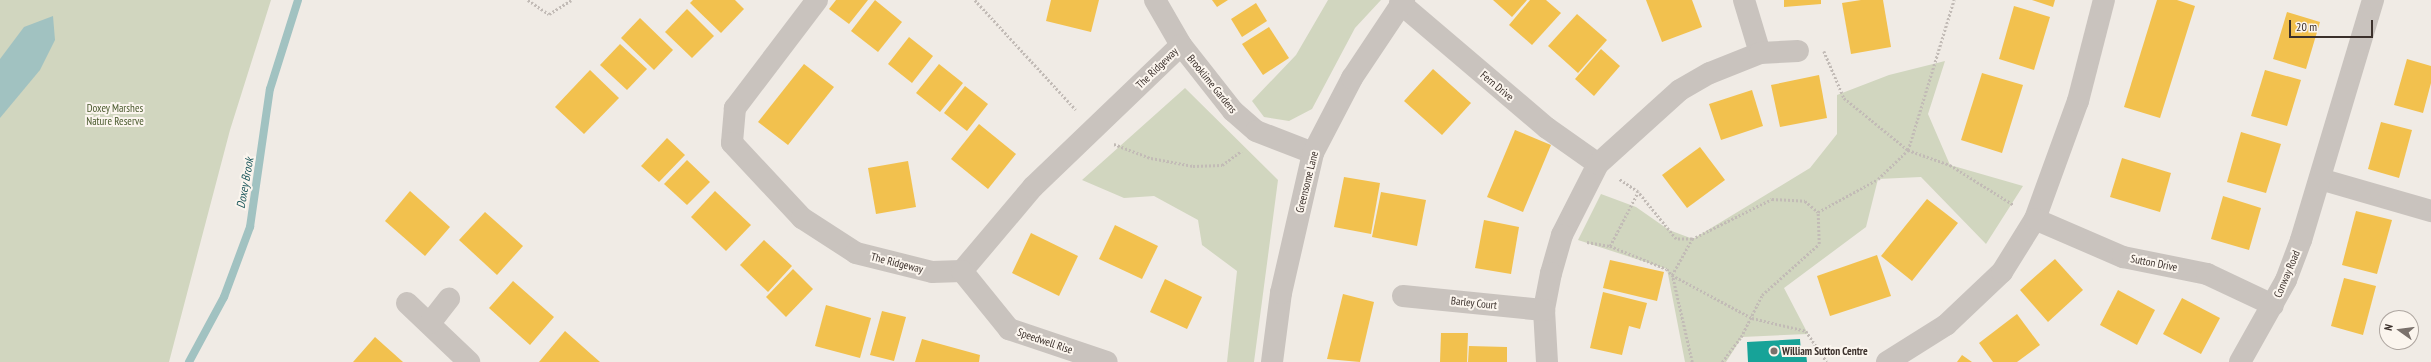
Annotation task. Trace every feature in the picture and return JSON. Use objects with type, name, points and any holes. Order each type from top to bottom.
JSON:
[{"type":"street","name":"The Ridgeway","points":[[818,0],[735,108],[732,143],[802,218],[856,253],[932,272],[962,271],[1033,187],[1180,45]]},
{"type":"street","name":"Brooklime Gardens","points":[[1155,0],[1180,45],[1232,111],[1256,131],[1313,152]]},
{"type":"street","points":[[1744,0],[1760,53]]},
{"type":"street","points":[[1887,362],[1946,325],[2002,272],[2035,219],[2078,101],[2104,0]]},
{"type":"street","name":"Conway Road","points":[[2240,362],[2273,305],[2299,247],[2373,0]]},
{"type":"street","name":"Greensome Lane","points":[[1272,362],[1281,292],[1313,152],[1352,78],[1402,2]]},
{"type":"street","name":"Fern Drive","points":[[1402,2],[1547,128],[1598,164]]},
{"type":"street","points":[[1547,362],[1544,310],[1562,235],[1598,164],[1680,90],[1710,72],[1760,53],[1798,51]]},
{"type":"street","points":[[2320,179],[2431,211]]},
{"type":"street","name":"Sutton Drive","points":[[2035,219],[2123,257],[2207,274],[2273,305]]},
{"type":"street","name":"Speedwell Rise","points":[[962,271],[1009,329],[1107,362]]},
{"type":"street","name":"Barley Court","points":[[1403,296],[1544,310]]},
{"type":"street","points":[[430,323],[449,299]]},
{"type":"street","points":[[407,303],[430,323],[469,362]]},
{"type":"path","points":[[528,0],[549,14],[571,0]]},
{"type":"path","points":[[975,0],[1094,128],[1112,143],[1151,158],[1193,166],[1222,165],[1240,153],[1256,131]]},
{"type":"path","points":[[1818,212],[1878,179],[1908,150],[1954,0]]},
{"type":"path","points":[[1798,51],[1825,51],[1844,98],[1908,150],[1950,165],[2035,219]]},
{"type":"path","points":[[1598,164],[1638,192],[1676,239],[1692,240],[1772,199],[1804,201],[1818,212]]},
{"type":"path","points":[[1610,246],[1638,192]]},
{"type":"path","points":[[1722,362],[1752,318],[1762,295],[1819,244],[1818,212]]},
{"type":"path","points":[[1562,235],[1610,246],[1667,269],[1672,275],[1752,318],[1806,331],[1827,362]]},
{"type":"path","points":[[1692,240],[1672,275],[1692,362]]},
{"type":"green space","name":"Doxey Marshes Nature Reserve","points":[[0,0],[271,0],[230,130],[169,362],[0,362]]},
{"type":"green space","points":[[1328,0],[1381,0],[1355,28],[1312,109],[1289,121],[1264,117],[1252,101],[1296,55]]},
{"type":"green space","points":[[1945,61],[1928,114],[1950,165],[2023,186],[1986,244],[1921,177],[1878,179],[1866,227],[1784,288],[1808,334],[1742,337],[1726,362],[1685,362],[1667,269],[1578,240],[1601,194],[1636,207],[1669,230],[1693,239],[1810,168],[1837,134],[1837,95],[1889,75]]},
{"type":"green space","points":[[1185,88],[1278,180],[1254,362],[1227,362],[1237,271],[1202,245],[1198,220],[1154,196],[1124,198],[1082,180]]},
{"type":"water","points":[[53,16],[55,40],[40,70],[0,118],[0,59],[24,27]]},
{"type":"building: Homes","points":[[693,0],[735,0],[744,9],[721,33],[690,3]]},
{"type":"building: Homes","points":[[836,0],[868,0],[849,24],[829,9]]},
{"type":"building: Homes","points":[[875,0],[902,22],[878,52],[851,31]]},
{"type":"building: Homes","points":[[1051,0],[1099,0],[1091,32],[1046,21]]},
{"type":"building: Homes","points":[[1212,0],[1228,0],[1217,7]]},
{"type":"building: Homes","points":[[1493,0],[1527,0],[1512,17]]},
{"type":"building: Homes","points":[[1530,0],[1546,0],[1561,13],[1532,45],[1509,25]]},
{"type":"building: Homes","points":[[1646,0],[1692,0],[1702,27],[1662,42]]},
{"type":"building: Homes","points":[[1784,0],[1821,0],[1821,4],[1784,7]]},
{"type":"building: Homes","points":[[1861,0],[1883,0],[1891,47],[1851,54],[1842,3]]},
{"type":"building: Homes","points":[[2032,0],[2055,0],[2053,7]]},
{"type":"building: Homes","points":[[2157,0],[2177,0],[2195,6],[2160,118],[2124,107]]},
{"type":"building: Homes","points":[[1256,3],[1267,21],[1242,37],[1231,19]]},
{"type":"building: Homes","points":[[2014,6],[2050,17],[2034,70],[1999,59]]},
{"type":"building: Homes","points":[[687,9],[714,36],[692,58],[665,32]]},
{"type":"building: Homes","points":[[2287,12],[2320,22],[2306,69],[2273,59]]},
{"type":"building: Homes","points":[[1577,14],[1607,40],[1578,73],[1548,46]]},
{"type":"building: Homes","points":[[640,18],[673,50],[654,70],[621,38]]},
{"type":"building: Homes","points":[[1269,27],[1289,58],[1263,75],[1242,44]]},
{"type":"building: Homes","points":[[909,37],[933,56],[912,83],[888,64]]},
{"type":"building: Homes","points":[[620,44],[647,69],[627,90],[600,65]]},
{"type":"building: Homes","points":[[1601,49],[1620,66],[1594,96],[1575,79]]},
{"type":"building: Homes","points":[[2407,59],[2431,66],[2431,83],[2423,113],[2394,105]]},
{"type":"building: Homes","points":[[804,64],[834,87],[788,145],[758,122]]},
{"type":"building: Homes","points":[[939,64],[963,83],[940,112],[916,93]]},
{"type":"building: Homes","points":[[1433,69],[1471,103],[1442,135],[1404,101]]},
{"type":"building: Homes","points":[[590,70],[619,98],[584,134],[555,107]]},
{"type":"building: Homes","points":[[2265,70],[2301,80],[2287,126],[2251,116]]},
{"type":"building: Homes","points":[[1982,73],[2023,85],[2002,153],[1961,140]]},
{"type":"building: Homes","points":[[1819,75],[1827,118],[1780,127],[1771,85]]},
{"type":"building: Homes","points":[[965,86],[988,104],[967,131],[944,113]]},
{"type":"building: Homes","points":[[1752,90],[1763,126],[1721,140],[1709,104]]},
{"type":"building: Homes","points":[[2381,122],[2412,130],[2399,178],[2368,169]]},
{"type":"building: Homes","points":[[979,124],[1016,154],[988,189],[951,159]]},
{"type":"building: Homes","points":[[1515,130],[1551,145],[1523,212],[1487,197]]},
{"type":"building: Homes","points":[[2241,132],[2281,144],[2266,193],[2227,182]]},
{"type":"building: Homes","points":[[667,138],[685,155],[659,182],[641,166]]},
{"type":"building: Homes","points":[[1700,147],[1725,180],[1687,208],[1662,175]]},
{"type":"building: Homes","points":[[2122,158],[2171,173],[2160,212],[2110,197]]},
{"type":"building: Homes","points":[[687,160],[710,182],[687,205],[664,184]]},
{"type":"building: Homes","points":[[908,161],[916,207],[876,214],[868,168]]},
{"type":"building: Homes","points":[[1344,177],[1380,183],[1371,234],[1334,227]]},
{"type":"building: Homes","points":[[410,191],[450,227],[425,256],[385,221]]},
{"type":"building: Homes","points":[[715,191],[751,225],[726,251],[691,217]]},
{"type":"building: Homes","points":[[1381,192],[1426,200],[1417,246],[1372,237]]},
{"type":"building: Homes","points":[[2223,196],[2261,208],[2249,250],[2211,239]]},
{"type":"building: Homes","points":[[1927,199],[1958,223],[1912,281],[1881,256]]},
{"type":"building: Homes","points":[[2356,211],[2392,220],[2377,274],[2342,265]]},
{"type":"building: Homes","points":[[485,212],[523,246],[497,275],[459,240]]},
{"type":"building: Homes","points":[[1484,220],[1519,227],[1511,274],[1475,268]]},
{"type":"building: Homes","points":[[1115,225],[1158,246],[1142,279],[1099,259]]},
{"type":"building: Homes","points":[[1031,233],[1078,256],[1059,296],[1012,273]]},
{"type":"building: Homes","points":[[764,240],[792,266],[768,292],[740,265]]},
{"type":"building: Homes","points":[[1877,255],[1891,296],[1830,316],[1817,276]]},
{"type":"building: Homes","points":[[2055,259],[2083,290],[2048,322],[2020,290]]},
{"type":"building: Homes","points":[[1610,260],[1664,272],[1657,301],[1603,288]]},
{"type":"building: Homes","points":[[793,269],[813,289],[786,317],[766,297]]},
{"type":"building: Homes","points":[[2344,278],[2376,286],[2363,335],[2331,326]]},
{"type":"building: Homes","points":[[1165,279],[1202,297],[1187,329],[1150,312]]},
{"type":"building: Homes","points":[[513,281],[554,317],[530,345],[489,308]]},
{"type":"building: Homes","points":[[2118,290],[2155,310],[2137,345],[2100,325]]},
{"type":"building: Homes","points":[[1603,292],[1647,303],[1640,329],[1629,326],[1622,355],[1590,348]]},
{"type":"building: Homes","points":[[1343,294],[1374,302],[1360,362],[1327,359]]},
{"type":"building: Homes","points":[[2182,298],[2220,318],[2201,354],[2163,334]]},
{"type":"building: Homes","points":[[826,305],[871,318],[860,358],[815,346]]},
{"type":"building: Homes","points":[[882,311],[906,317],[894,361],[870,355]]},
{"type":"building: Homes","points":[[2017,314],[2040,345],[2017,362],[1993,362],[1979,343]]},
{"type":"building: Homes","points":[[565,331],[600,362],[539,362]]},
{"type":"building: Homes","points":[[1441,333],[1468,333],[1467,362],[1440,362]]},
{"type":"building: Homes","points":[[375,337],[403,362],[353,362]]},
{"type":"building: Homes","points":[[922,339],[980,355],[979,362],[915,362]]},
{"type":"building: Homes","points":[[1469,346],[1507,347],[1507,362],[1468,362]]},
{"type":"building: Homes","points":[[1962,355],[1972,362],[1957,362]]},
{"type":"building: Public","name":"William Sutton Centre","points":[[1800,339],[1801,353],[1806,353],[1807,362],[1748,362],[1747,342]]},
{"type":"waterway","name":"Doxey Brook","points":[[189,362],[224,297],[250,227],[270,89],[298,0]]},
{"type":"place","name":"William Sutton Centre","points":[[1774,351]]}]
